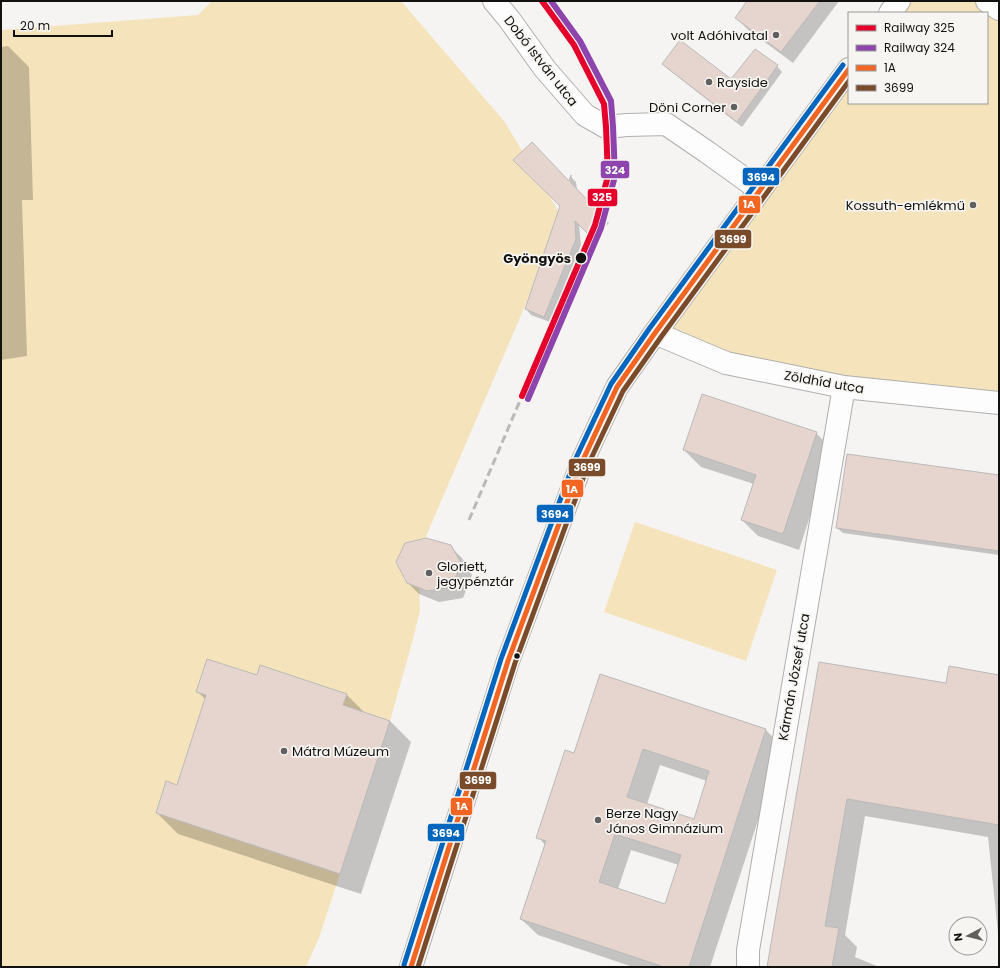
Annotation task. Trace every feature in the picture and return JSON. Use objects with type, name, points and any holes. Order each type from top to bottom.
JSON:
[{"type":"street","name":"Dobó István utca","points":[[494,1],[509,18],[545,69],[584,115],[606,127],[666,124],[760,190]]},
{"type":"street","points":[[891,12],[899,1]]},
{"type":"street","points":[[987,1],[999,9]]},
{"type":"street","points":[[411,967],[508,661],[582,462],[617,387],[848,70]]},
{"type":"street","name":"Zöldhíd utca","points":[[655,333],[726,363],[844,387],[999,403]]},
{"type":"street","name":"Kármán József utca","points":[[748,967],[748,950],[844,387]]},
{"type":"shaded area","points":[[212,1],[401,1],[504,121],[559,212],[531,292],[418,555],[420,611],[413,639],[390,721],[319,938],[306,967],[1,967],[1,30],[198,15]]},
{"type":"shaded area","points":[[899,1],[987,1],[999,9],[999,403],[844,387],[655,333],[848,70],[848,104],[988,104],[988,12],[891,12]]},
{"type":"shaded area","points":[[635,522],[777,570],[746,661],[604,612]]},
{"type":"building","name":"volt Adóhivatal","points":[[747,1],[820,1],[781,52],[735,18]]},
{"type":"building","points":[[680,40],[731,79],[755,49],[778,65],[737,122],[662,64]]},
{"type":"building","points":[[532,142],[569,181],[571,175],[571,183],[604,217],[588,234],[575,221],[576,239],[544,317],[525,309],[560,206],[513,160]]},
{"type":"building","points":[[702,394],[817,432],[783,534],[741,520],[756,475],[683,450]]},
{"type":"building","points":[[847,454],[999,475],[999,551],[836,528]]},
{"type":"building","name":"Gloriett, jegypénztár","points":[[426,538],[451,545],[461,563],[452,587],[427,591],[407,583],[396,562],[405,543]]},
{"type":"building","name":"Mátra Múzeum","points":[[207,659],[257,675],[260,665],[347,694],[343,705],[390,721],[340,874],[156,813],[166,781],[177,785],[206,695],[196,692]]},
{"type":"building","points":[[819,662],[946,683],[949,666],[999,675],[999,825],[847,799],[825,926],[839,928],[832,967],[767,967]]},
{"type":"building","name":"Berze Nagy János Gimnázium","points":[[600,674],[766,729],[689,967],[664,967],[520,919],[546,841],[536,838],[565,750],[574,753]],"holes":[[[643,749],[709,771],[694,819],[627,797]],[[615,834],[681,855],[665,904],[599,882]]]},
{"type":"railway","points":[[469,520],[522,396]]},
{"type":"rail line","name":"325","points":[[522,396],[595,225],[608,176],[604,104],[574,45],[542,1]]},
{"type":"rail line","name":"324","points":[[528,399],[601,228],[615,176],[611,101],[580,41],[551,1]]},
{"type":"transit line","name":"3694","points":[[404,965],[501,659],[575,460],[611,384],[649,329],[843,65]]},
{"type":"transit line","name":"1A","points":[[411,967],[508,661],[582,462],[617,387],[848,70]]},
{"type":"transit line","name":"3699","points":[[418,967],[515,663],[588,465],[623,391],[848,82]]},
{"type":"place","name":"volt Adóhivatal","points":[[776,35]]},
{"type":"place","name":"Rayside","points":[[709,82]]},
{"type":"place","name":"Döni Corner","points":[[734,107]]},
{"type":"place","name":"Kossuth-emlékmű","points":[[973,205]]},
{"type":"place","name":"Gyöngyös","points":[[581,258]]},
{"type":"place","name":"Gloriett, jegypénztár","points":[[429,573]]},
{"type":"place","name":"Mátra Múzeum","points":[[284,751]]},
{"type":"place","name":"Berze Nagy János Gimnázium","points":[[598,820]]}]
